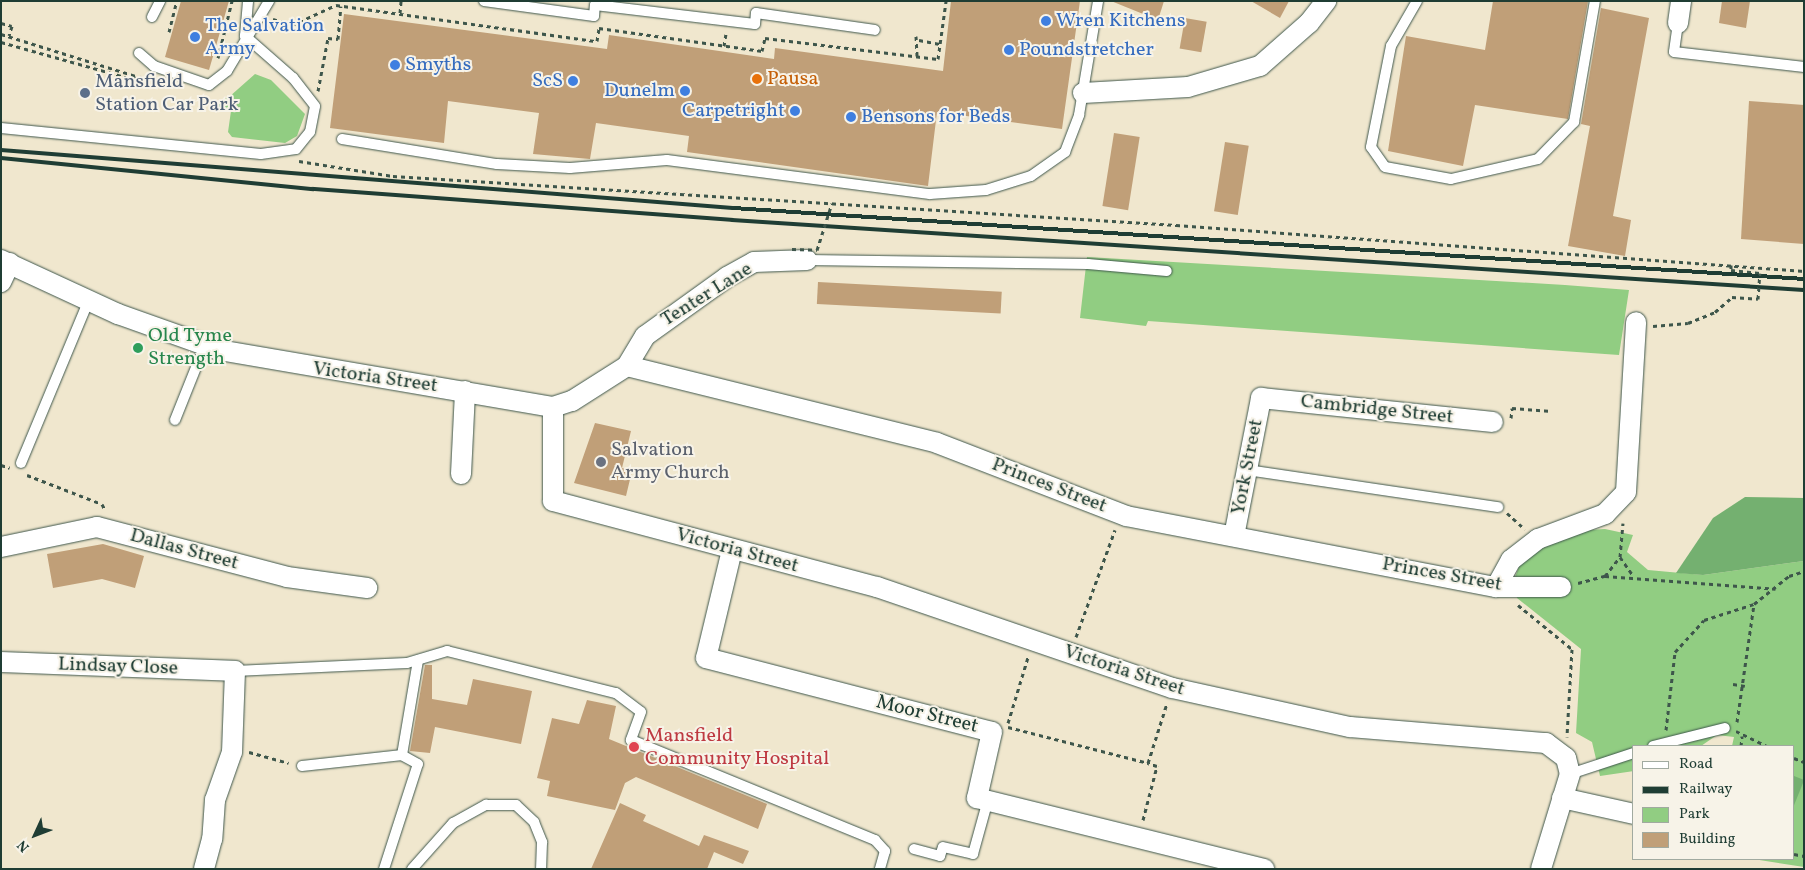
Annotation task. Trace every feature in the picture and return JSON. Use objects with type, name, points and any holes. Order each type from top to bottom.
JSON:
[{"type":"street","points":[[1083,93],[1188,87],[1260,66],[1309,23],[1326,1]]},
{"type":"street","points":[[1678,23],[1681,1]]},
{"type":"street","name":"Tenter Lane","points":[[627,366],[645,336],[727,277],[754,262],[800,255]]},
{"type":"street","points":[[1,282],[6,262]]},
{"type":"street","name":"Victoria Street","points":[[6,262],[89,300],[206,345],[305,368],[465,391],[553,407],[553,501],[877,587],[1172,688],[1350,727],[1546,742],[1568,766]]},
{"type":"street","points":[[1496,588],[1511,560],[1536,540],[1605,514],[1626,492],[1636,325]]},
{"type":"street","points":[[553,407],[572,401],[627,366]]},
{"type":"street","name":"Princes Street","points":[[627,366],[937,443],[1121,514],[1496,588],[1561,587]]},
{"type":"street","points":[[461,474],[465,391]]},
{"type":"street","name":"Cambridge Street","points":[[1261,398],[1493,422]]},
{"type":"street","name":"York Street","points":[[1234,536],[1261,398]]},
{"type":"street","name":"Dallas Street","points":[[1,547],[97,527],[287,577],[367,588]]},
{"type":"street","name":"Moor Street","points":[[732,550],[706,658],[999,729],[977,798],[988,800]]},
{"type":"street","name":"Lindsay Close","points":[[1,662],[235,671]]},
{"type":"street","points":[[204,869],[212,839],[215,800],[232,748],[235,671]]},
{"type":"street","points":[[1541,869],[1562,798],[1568,766]]},
{"type":"street","points":[[1562,798],[1632,814]]},
{"type":"street","points":[[988,800],[1264,869]]},
{"type":"lane","points":[[152,17],[160,1]]},
{"type":"lane","points":[[245,36],[248,1]]},
{"type":"lane","points":[[139,53],[154,66],[208,85],[226,71],[245,36],[269,1]]},
{"type":"lane","points":[[484,1],[594,16],[595,5],[755,24],[756,13],[875,30]]},
{"type":"lane","points":[[342,139],[497,164],[570,168],[667,160],[930,194],[986,190],[1031,176],[1065,152],[1083,93],[1098,1]]},
{"type":"lane","points":[[1417,1],[1391,46],[1372,148],[1385,167],[1451,179],[1538,159],[1574,122],[1595,1]]},
{"type":"lane","points":[[1678,23],[1674,52],[1804,67]]},
{"type":"lane","points":[[1,128],[261,154],[289,152],[310,132],[315,106],[310,98],[245,36]]},
{"type":"lane","points":[[800,255],[1088,264],[1167,271]]},
{"type":"lane","points":[[21,463],[89,300]]},
{"type":"lane","points":[[175,420],[206,345]]},
{"type":"lane","points":[[1247,470],[1498,507]]},
{"type":"lane","points":[[235,671],[418,660],[447,651],[616,694],[641,712],[631,740],[875,840],[885,851],[880,869]]},
{"type":"lane","points":[[402,755],[418,660]]},
{"type":"lane","points":[[1656,745],[1730,729]]},
{"type":"lane","points":[[1568,766],[1632,753]]},
{"type":"lane","points":[[302,766],[402,755],[418,764],[384,869]]},
{"type":"lane","points":[[914,849],[940,856],[943,847],[973,854],[988,800]]},
{"type":"lane","points":[[412,869],[453,823],[486,805],[516,805],[534,822],[542,842],[541,869]]},
{"type":"path","points":[[400,13],[402,1]]},
{"type":"path","points":[[270,18],[292,25],[341,6],[597,41],[599,28],[762,51],[765,38],[938,59],[946,1]]},
{"type":"path","points":[[169,32],[176,2]]},
{"type":"path","points":[[216,62],[234,2]]},
{"type":"path","points":[[310,98],[322,84],[328,38],[338,39],[341,6]]},
{"type":"path","points":[[1,22],[12,26],[9,36]]},
{"type":"path","points":[[1,34],[165,85]]},
{"type":"path","points":[[916,36],[919,40],[940,44]]},
{"type":"path","points":[[917,56],[919,40]]},
{"type":"path","points":[[1,42],[133,79],[141,76]]},
{"type":"path","points":[[289,152],[302,163],[393,176],[832,203],[1804,271]]},
{"type":"path","points":[[800,255],[817,250],[832,203]]},
{"type":"path","points":[[1636,325],[1688,323],[1715,312],[1732,297],[1758,300],[1760,273],[1731,270],[1731,265]]},
{"type":"path","points":[[1523,409],[1552,411]]},
{"type":"path","points":[[1,465],[102,504],[115,532]]},
{"type":"path","points":[[1605,576],[1620,557],[1626,492]]},
{"type":"path","points":[[1498,507],[1536,540]]},
{"type":"path","points":[[1070,654],[1121,514]]},
{"type":"path","points":[[1620,557],[1632,574]]},
{"type":"path","points":[[1664,742],[1676,652],[1704,620],[1754,604],[1804,571]]},
{"type":"path","points":[[1561,587],[1605,576],[1632,574],[1776,589]]},
{"type":"path","points":[[1496,588],[1572,648],[1568,766]]},
{"type":"path","points":[[1754,604],[1745,686],[1730,729],[1764,745]]},
{"type":"path","points":[[1033,640],[999,729],[1157,766],[1138,838]]},
{"type":"path","points":[[1733,684],[1745,686]]},
{"type":"path","points":[[1148,763],[1172,688]]},
{"type":"path","points":[[1741,745],[1742,736]]},
{"type":"path","points":[[232,748],[302,766]]},
{"type":"green space","points":[[255,74],[271,80],[305,114],[297,136],[285,143],[232,137],[228,132],[231,111],[211,105],[229,97]]},
{"type":"green space","points":[[1087,257],[1629,290],[1619,355],[1148,321],[1146,326],[1080,318]]},
{"type":"green space","points":[[1745,497],[1804,498],[1804,561],[1703,575],[1676,573],[1713,518]]},
{"type":"green space","points":[[1605,529],[1633,535],[1627,552],[1648,570],[1703,575],[1804,561],[1804,867],[1759,860],[1795,860],[1795,745],[1732,745],[1734,737],[1717,735],[1702,745],[1632,745],[1632,771],[1600,776],[1592,742],[1576,733],[1581,649],[1517,598],[1514,580],[1521,561],[1541,545],[1573,531]]},
{"type":"green space","points":[[1795,776],[1804,781],[1795,803]]},
{"type":"building","name":"The Salvation Army","points":[[181,1],[229,1],[209,70],[165,57]]},
{"type":"building","points":[[951,1],[1080,1],[1062,129],[937,112],[928,186],[687,152],[689,136],[596,123],[590,159],[533,154],[539,113],[448,101],[444,143],[330,128],[344,14],[607,49],[609,35],[774,59],[775,48],[943,71]]},
{"type":"building","points":[[1111,1],[1164,1],[1158,20]]},
{"type":"building","points":[[1251,1],[1289,1],[1280,18]]},
{"type":"building","points":[[1493,1],[1588,1],[1568,119],[1475,105],[1463,166],[1388,151],[1406,36],[1485,50]]},
{"type":"building","points":[[1722,1],[1750,1],[1746,28],[1719,23]]},
{"type":"building","points":[[1601,8],[1649,18],[1613,216],[1631,220],[1625,256],[1568,246],[1590,126],[1581,124]]},
{"type":"building","points":[[1185,18],[1207,22],[1201,52],[1180,49]]},
{"type":"building","points":[[1749,101],[1804,105],[1804,244],[1741,239]]},
{"type":"building","points":[[1114,133],[1140,137],[1128,210],[1102,206]]},
{"type":"building","points":[[1225,142],[1249,146],[1238,215],[1214,211]]},
{"type":"building","points":[[818,282],[1002,292],[1001,314],[817,304]]},
{"type":"building","name":"Salvation Army Church","points":[[595,423],[631,431],[622,468],[632,471],[626,496],[574,483]]},
{"type":"building","points":[[103,544],[144,556],[135,588],[102,579],[53,588],[47,554]]},
{"type":"building","points":[[425,665],[432,665],[432,699],[467,705],[473,679],[532,691],[521,744],[435,727],[430,753],[410,751]]},
{"type":"building","points":[[587,700],[616,706],[609,739],[767,804],[758,829],[636,777],[625,783],[615,810],[547,796],[550,781],[537,778],[552,718],[579,724]]},
{"type":"building","points":[[620,803],[646,815],[643,821],[699,846],[704,835],[749,851],[743,864],[714,852],[707,869],[591,869]]},
{"type":"railway","points":[[1,150],[733,208],[1804,279]]},
{"type":"railway","points":[[1,158],[313,189],[732,220],[1804,290]]},
{"type":"place","name":"Wren Kitchens","points":[[1046,21]]},
{"type":"place","name":"The Salvation Army","points":[[195,37]]},
{"type":"place","name":"Poundstretcher","points":[[1009,50]]},
{"type":"place","name":"Smyths","points":[[395,65]]},
{"type":"place","name":"Pausa","points":[[757,79]]},
{"type":"place","name":"ScS","points":[[573,81]]},
{"type":"place","name":"Dunelm","points":[[685,91]]},
{"type":"place","name":"Mansfield Station Car Park","points":[[85,93]]},
{"type":"place","name":"Carpetright","points":[[795,111]]},
{"type":"place","name":"Bensons for Beds","points":[[851,117]]},
{"type":"place","name":"Old Tyme Strength","points":[[138,348]]},
{"type":"place","name":"Salvation Army Church","points":[[601,462]]},
{"type":"place","name":"Mansfield Community Hospital","points":[[634,747]]}]
